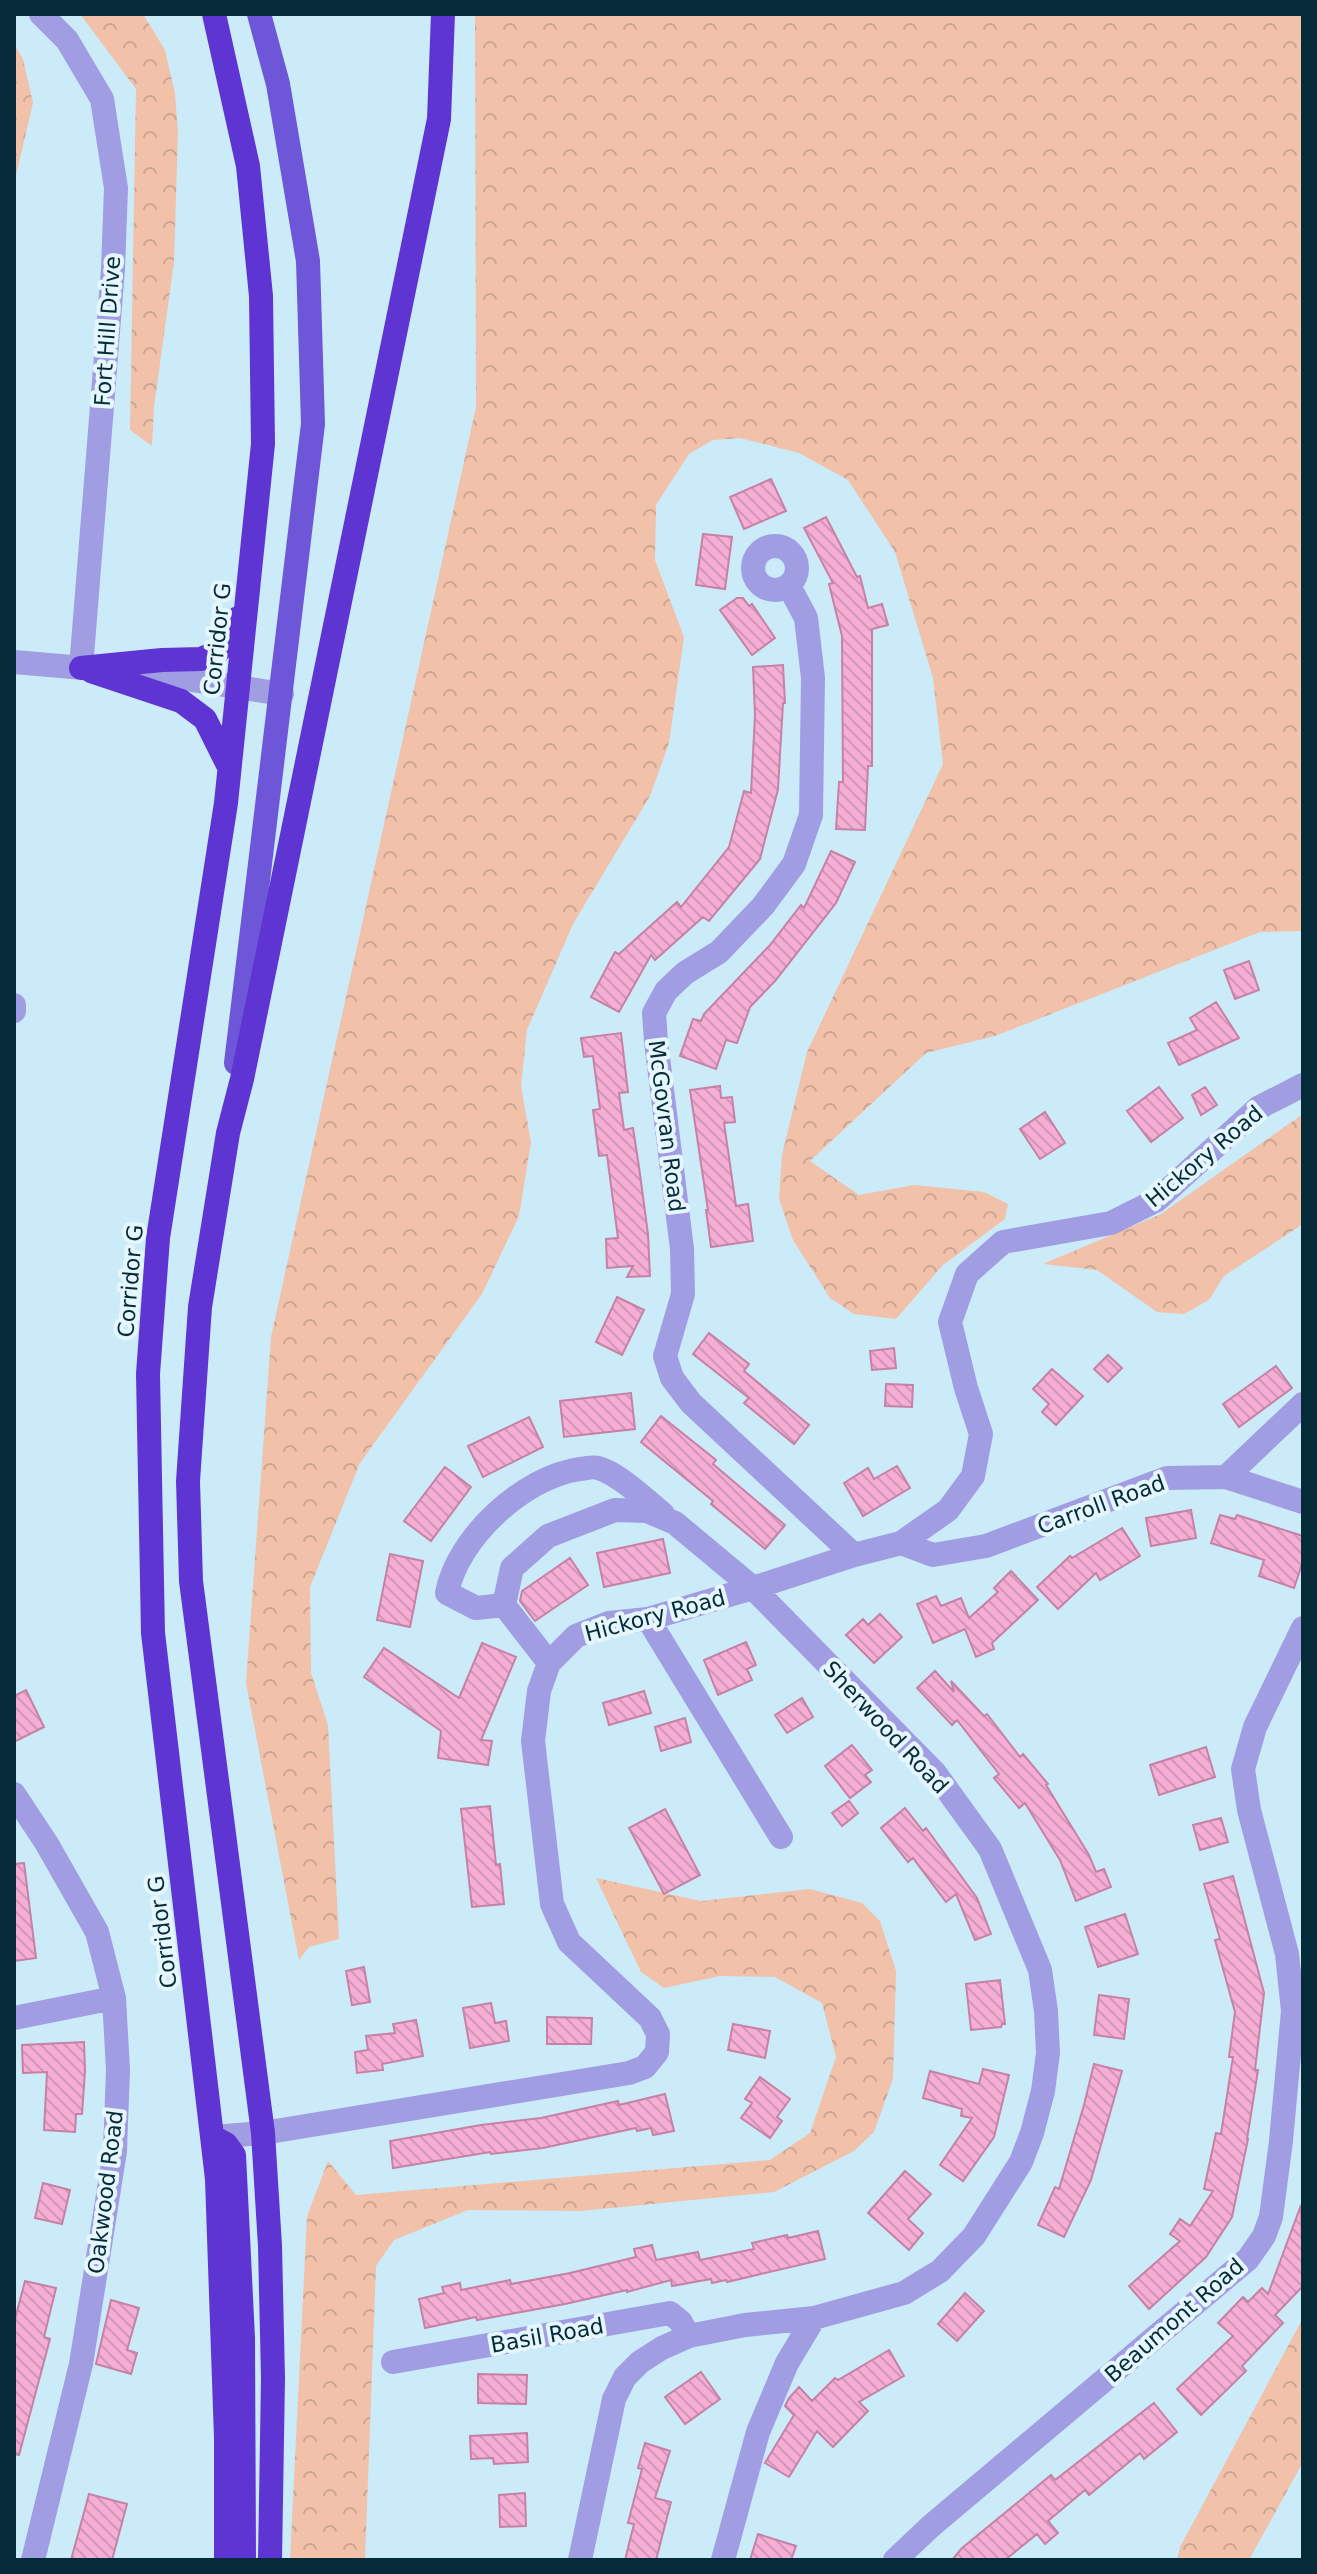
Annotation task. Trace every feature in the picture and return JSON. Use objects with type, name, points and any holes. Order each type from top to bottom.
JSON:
[{"type":"highway","name":"Corridor G","points":[[214,14],[248,166],[261,296],[263,444],[230,769],[158,1238],[148,1374],[153,1633],[217,2179],[226,2560]]},
{"type":"highway","points":[[270,2560],[273,2363],[263,2133],[191,1581],[188,1481],[200,1307],[228,1133],[242,1079],[439,119],[443,14]]},
{"type":"highway","points":[[81,668],[201,659],[217,652],[228,642],[237,623],[250,569]]},
{"type":"highway","points":[[81,668],[181,701],[205,719],[230,769]]},
{"type":"highway","points":[[213,2137],[226,2144],[234,2155],[243,2338],[244,2560]]},
{"type":"main road","points":[[228,1133],[313,424],[308,261],[278,84],[259,14]]},
{"type":"street","name":"Fort Hill Drive","points":[[41,14],[67,40],[102,99],[116,188],[113,269],[81,668]]},
{"type":"street","name":"McGovran Road","points":[[789,586],[806,618],[813,678],[811,815],[794,864],[763,906],[719,952],[685,973],[666,991],[654,1013],[682,1249],[683,1294],[665,1356],[672,1378],[691,1403],[854,1555]]},
{"type":"street","points":[[14,662],[153,674],[282,694]]},
{"type":"street","name":"Hickory Road","points":[[213,2137],[263,2133],[629,2073],[645,2067],[657,2052],[658,2034],[650,2018],[569,1942],[552,1904],[533,1741],[539,1691],[549,1663],[576,1636],[609,1623],[648,1619],[901,1543],[948,1510],[973,1476],[981,1434],[950,1322],[967,1274],[1003,1242],[1111,1223],[1157,1200],[1258,1108],[1303,1085]]},
{"type":"street","points":[[1226,1477],[1303,1404]]},
{"type":"street","name":"Sherwood Road","points":[[504,1605],[476,1608],[447,1593],[449,1578],[473,1537],[515,1497],[559,1472],[596,1467],[628,1485],[753,1588],[935,1773],[990,1849],[1040,1970],[1046,2011],[1048,2053],[1043,2091],[1032,2133],[1021,2162],[974,2236],[940,2271],[904,2293],[814,2318],[745,2325],[689,2336],[640,2362],[625,2377],[614,2399],[580,2560]]},
{"type":"street","name":"Carroll Road","points":[[901,1543],[933,1555],[986,1546],[1167,1478],[1226,1477],[1303,1502]]},
{"type":"street","points":[[549,1663],[504,1605],[512,1568],[548,1536],[615,1510],[647,1511],[675,1523]]},
{"type":"street","points":[[648,1619],[781,1837]]},
{"type":"street","name":"Beaumont Road","points":[[895,2560],[931,2526],[1248,2259],[1264,2236],[1271,2217],[1281,2141],[1293,2011],[1287,1954],[1249,1810],[1243,1769],[1255,1727],[1303,1628]]},
{"type":"street","name":"Oakwood Road","points":[[14,1794],[47,1844],[97,1932],[114,1998],[118,2070],[115,2151],[81,2364],[33,2560]]},
{"type":"street","points":[[14,2018],[114,1998]]},
{"type":"street","name":"Basil Road","points":[[393,2362],[670,2313],[680,2321],[689,2336]]},
{"type":"street","points":[[723,2560],[758,2432],[787,2363],[814,2318]]},
{"type":"green space","points":[[80,14],[143,14],[165,50],[175,93],[178,132],[174,262],[154,407],[152,446],[130,430],[136,89]]},
{"type":"green space","points":[[475,14],[1303,14],[1303,931],[1260,932],[995,1036],[926,1053],[810,1161],[859,1195],[914,1185],[984,1192],[1008,1204],[1005,1219],[943,1265],[896,1319],[854,1314],[830,1298],[793,1240],[779,1199],[782,1155],[807,1052],[943,764],[933,678],[895,552],[848,480],[799,453],[740,438],[713,440],[689,454],[656,505],[655,560],[684,637],[669,743],[650,796],[573,924],[527,1030],[521,1086],[531,1142],[519,1216],[482,1294],[360,1463],[310,1587],[311,1673],[328,1725],[339,1939],[309,1947],[299,1960],[246,1683],[271,1337],[476,407]]},
{"type":"green space","points":[[14,44],[23,59],[33,103],[14,184]]},
{"type":"green space","points":[[1303,1114],[1303,1224],[1224,1276],[1209,1300],[1184,1314],[1157,1312],[1097,1270],[1043,1264],[1161,1214]]},
{"type":"green space","points":[[596,1878],[701,1901],[810,1889],[862,1903],[880,1921],[896,1971],[893,2079],[874,2132],[854,2151],[774,2192],[580,2211],[468,2210],[394,2240],[376,2266],[365,2560],[290,2560],[307,2216],[328,2161],[356,2195],[770,2160],[810,2133],[836,2057],[822,2003],[775,1977],[720,1976],[664,1988],[641,1972]]},
{"type":"green space","points":[[1303,2318],[1303,2462],[1249,2560],[1177,2560],[1180,2547]]},
{"type":"building","points":[[771,479],[786,511],[744,529],[730,497]]},
{"type":"building","points":[[826,517],[857,577],[860,576],[868,608],[882,604],[888,625],[872,629],[872,766],[868,766],[865,830],[836,829],[839,782],[843,782],[842,636],[829,584],[833,583],[804,528]]},
{"type":"building","points":[[703,534],[732,537],[725,589],[696,585]]},
{"type":"building","points":[[737,598],[743,598],[749,606],[752,604],[775,638],[752,655],[720,610]]},
{"type":"building","points":[[783,665],[785,703],[778,789],[760,859],[709,921],[703,917],[655,960],[651,955],[619,1012],[591,997],[615,952],[619,954],[677,902],[681,907],[729,847],[744,791],[751,793],[755,715],[753,667]]},
{"type":"building","points":[[831,851],[855,862],[836,903],[775,981],[750,1007],[737,1043],[726,1040],[716,1069],[680,1056],[693,1019],[701,1021],[704,1014],[770,945],[801,905],[804,908]]},
{"type":"building","points":[[1249,961],[1259,990],[1235,999],[1224,970]]},
{"type":"building","points":[[1216,1002],[1239,1038],[1179,1065],[1168,1043],[1197,1030],[1190,1018]]},
{"type":"building","points":[[621,1033],[628,1092],[619,1093],[624,1130],[633,1128],[648,1234],[650,1276],[627,1277],[633,1266],[607,1268],[606,1239],[618,1238],[607,1155],[599,1156],[593,1110],[600,1109],[593,1056],[584,1057],[581,1038]]},
{"type":"building","points":[[720,1086],[721,1098],[732,1097],[735,1122],[724,1123],[736,1206],[748,1204],[753,1241],[711,1247],[690,1090]]},
{"type":"building","points":[[1159,1087],[1183,1118],[1151,1142],[1127,1111]]},
{"type":"building","points":[[1205,1087],[1217,1105],[1201,1115],[1192,1095]]},
{"type":"building","points":[[1045,1112],[1065,1143],[1040,1159],[1020,1129]]},
{"type":"building","points":[[617,1297],[644,1310],[622,1355],[596,1342]]},
{"type":"building","points":[[709,1333],[749,1364],[744,1371],[809,1425],[794,1444],[744,1403],[749,1398],[693,1354]]},
{"type":"building","points":[[894,1348],[896,1368],[872,1370],[870,1351]]},
{"type":"building","points":[[1108,1355],[1122,1368],[1108,1382],[1094,1369]]},
{"type":"building","points":[[1276,1366],[1292,1388],[1239,1427],[1223,1404]]},
{"type":"building","points":[[1052,1369],[1083,1396],[1056,1425],[1042,1412],[1049,1404],[1033,1389]]},
{"type":"building","points":[[886,1384],[913,1385],[912,1407],[885,1406]]},
{"type":"building","points":[[631,1393],[635,1429],[564,1437],[560,1401]]},
{"type":"building","points":[[661,1416],[716,1460],[713,1464],[785,1525],[765,1549],[641,1442]]},
{"type":"building","points":[[529,1417],[543,1447],[483,1477],[468,1446]]},
{"type":"building","points":[[897,1466],[910,1488],[863,1516],[844,1483],[868,1468],[874,1479]]},
{"type":"building","points":[[445,1467],[471,1487],[431,1541],[404,1521]]},
{"type":"building","points":[[1191,1510],[1196,1538],[1151,1546],[1146,1518]]},
{"type":"building","points":[[1220,1515],[1235,1519],[1237,1515],[1303,1536],[1303,1561],[1294,1588],[1259,1576],[1264,1560],[1211,1543]]},
{"type":"building","points":[[1122,1528],[1140,1556],[1100,1580],[1096,1573],[1058,1609],[1037,1587],[1070,1556],[1072,1558]]},
{"type":"building","points":[[663,1539],[670,1573],[604,1587],[597,1553]]},
{"type":"building","points":[[390,1554],[423,1561],[410,1627],[377,1620]]},
{"type":"building","points":[[570,1558],[588,1585],[535,1621],[520,1601],[522,1591]]},
{"type":"building","points":[[1011,1571],[1038,1600],[992,1643],[994,1649],[976,1657],[965,1629],[933,1643],[917,1604],[936,1596],[941,1606],[961,1598],[969,1618],[998,1592],[994,1588]]},
{"type":"building","points":[[880,1614],[902,1637],[874,1663],[846,1635],[863,1619],[868,1625]]},
{"type":"building","points":[[746,1642],[756,1665],[747,1669],[752,1680],[718,1695],[704,1660]]},
{"type":"building","points":[[482,1643],[516,1657],[481,1740],[492,1741],[488,1765],[438,1758],[441,1731],[364,1677],[384,1648],[459,1698]]},
{"type":"building","points":[[935,1671],[954,1692],[951,1681],[984,1716],[987,1714],[1020,1757],[1023,1754],[1048,1784],[1096,1872],[1104,1869],[1111,1887],[1076,1901],[1060,1860],[1025,1803],[1019,1808],[994,1778],[999,1774],[957,1720],[952,1725],[917,1688]]},
{"type":"building","points":[[26,1690],[44,1727],[14,1742],[14,1696]]},
{"type":"building","points":[[644,1691],[651,1713],[609,1725],[603,1703]]},
{"type":"building","points":[[802,1698],[813,1717],[787,1733],[775,1715]]},
{"type":"building","points":[[685,1718],[691,1742],[661,1751],[655,1727]]},
{"type":"building","points":[[852,1745],[872,1770],[865,1775],[871,1782],[850,1798],[825,1766]]},
{"type":"building","points":[[1206,1747],[1215,1777],[1159,1795],[1150,1765]]},
{"type":"building","points":[[849,1801],[858,1813],[842,1826],[832,1813]]},
{"type":"building","points":[[490,1806],[496,1865],[500,1864],[504,1904],[472,1907],[461,1809]]},
{"type":"building","points":[[905,1808],[923,1831],[926,1828],[977,1898],[991,1934],[975,1940],[956,1894],[946,1902],[913,1858],[908,1862],[881,1828]]},
{"type":"building","points":[[665,1809],[700,1875],[664,1894],[629,1828]]},
{"type":"building","points":[[1221,1818],[1228,1842],[1200,1850],[1193,1825]]},
{"type":"building","points":[[24,1863],[36,1958],[14,1961],[14,1864]]},
{"type":"building","points":[[1233,1876],[1264,1993],[1255,2070],[1258,2070],[1248,2139],[1232,2217],[1206,2257],[1149,2309],[1129,2286],[1180,2241],[1170,2234],[1180,2219],[1190,2226],[1213,2191],[1204,2189],[1216,2133],[1221,2134],[1233,2057],[1229,2057],[1235,2012],[1215,1940],[1220,1939],[1204,1884]]},
{"type":"building","points":[[1125,1914],[1138,1954],[1098,1967],[1085,1927]]},
{"type":"building","points":[[364,1967],[370,2002],[352,2005],[346,1971]]},
{"type":"building","points":[[1000,1980],[1005,2024],[971,2030],[966,1984]]},
{"type":"building","points":[[1099,1995],[1129,1999],[1124,2039],[1094,2035]]},
{"type":"building","points":[[491,2003],[495,2023],[506,2021],[509,2041],[470,2048],[463,2008]]},
{"type":"building","points":[[547,2017],[592,2018],[591,2044],[547,2044]]},
{"type":"building","points":[[416,2020],[423,2056],[382,2064],[383,2070],[357,2073],[355,2052],[368,2050],[366,2036],[395,2033],[393,2024]]},
{"type":"building","points":[[733,2024],[770,2031],[765,2058],[728,2050]]},
{"type":"building","points":[[84,2042],[82,2114],[76,2114],[75,2132],[44,2130],[47,2072],[23,2073],[22,2045]]},
{"type":"building","points":[[1094,2064],[1122,2071],[1091,2180],[1064,2237],[1038,2225],[1055,2187],[1059,2189]]},
{"type":"building","points":[[983,2069],[1009,2075],[994,2137],[963,2181],[940,2165],[972,2118],[961,2116],[962,2109],[923,2098],[930,2071],[979,2084]]},
{"type":"building","points":[[760,2077],[790,2099],[777,2117],[782,2121],[770,2138],[741,2118],[752,2103],[745,2099]]},
{"type":"building","points":[[665,2094],[674,2131],[653,2135],[651,2128],[637,2131],[636,2128],[543,2148],[490,2152],[393,2168],[390,2141],[541,2118],[618,2101],[619,2105]]},
{"type":"building","points":[[905,2171],[931,2194],[908,2219],[923,2233],[909,2250],[868,2213]]},
{"type":"building","points":[[43,2183],[70,2190],[62,2224],[35,2218]]},
{"type":"building","points":[[1301,2205],[1303,2286],[1275,2315],[1283,2323],[1242,2366],[1246,2371],[1201,2415],[1177,2389],[1233,2336],[1218,2323],[1243,2297],[1248,2302],[1262,2288],[1268,2294]]},
{"type":"building","points":[[818,2231],[825,2259],[727,2282],[712,2283],[711,2279],[672,2286],[671,2280],[627,2292],[425,2328],[419,2299],[444,2293],[442,2287],[460,2283],[461,2290],[570,2273],[636,2257],[634,2249],[652,2245],[656,2260],[698,2252],[700,2260],[754,2249],[752,2243]]},
{"type":"building","points":[[25,2281],[56,2288],[44,2337],[50,2339],[19,2455],[14,2454],[14,2323]]},
{"type":"building","points":[[965,2293],[984,2311],[957,2341],[938,2324]]},
{"type":"building","points":[[111,2300],[139,2308],[127,2350],[137,2353],[131,2374],[96,2364]]},
{"type":"building","points":[[889,2350],[904,2376],[859,2402],[868,2411],[833,2447],[817,2431],[789,2477],[765,2463],[794,2415],[785,2406],[799,2387],[812,2401],[835,2378],[838,2380]]},
{"type":"building","points":[[701,2372],[720,2399],[685,2424],[665,2397]]},
{"type":"building","points":[[478,2374],[527,2375],[526,2404],[478,2403]]},
{"type":"building","points":[[1154,2403],[1177,2432],[1144,2459],[1140,2453],[1089,2495],[1085,2490],[1048,2521],[1058,2533],[1045,2544],[1037,2534],[1005,2560],[952,2560],[962,2548],[1051,2475],[1055,2480]]},
{"type":"building","points":[[527,2433],[528,2462],[494,2464],[493,2458],[471,2459],[470,2436]]},
{"type":"building","points":[[645,2443],[670,2451],[655,2498],[671,2502],[656,2560],[625,2560],[634,2524],[628,2523],[642,2469],[638,2468]]},
{"type":"building","points":[[525,2493],[526,2526],[500,2527],[499,2495]]},
{"type":"building","points":[[89,2494],[127,2504],[112,2560],[71,2560]]},
{"type":"building","points":[[758,2534],[796,2546],[791,2560],[750,2560]]}]
